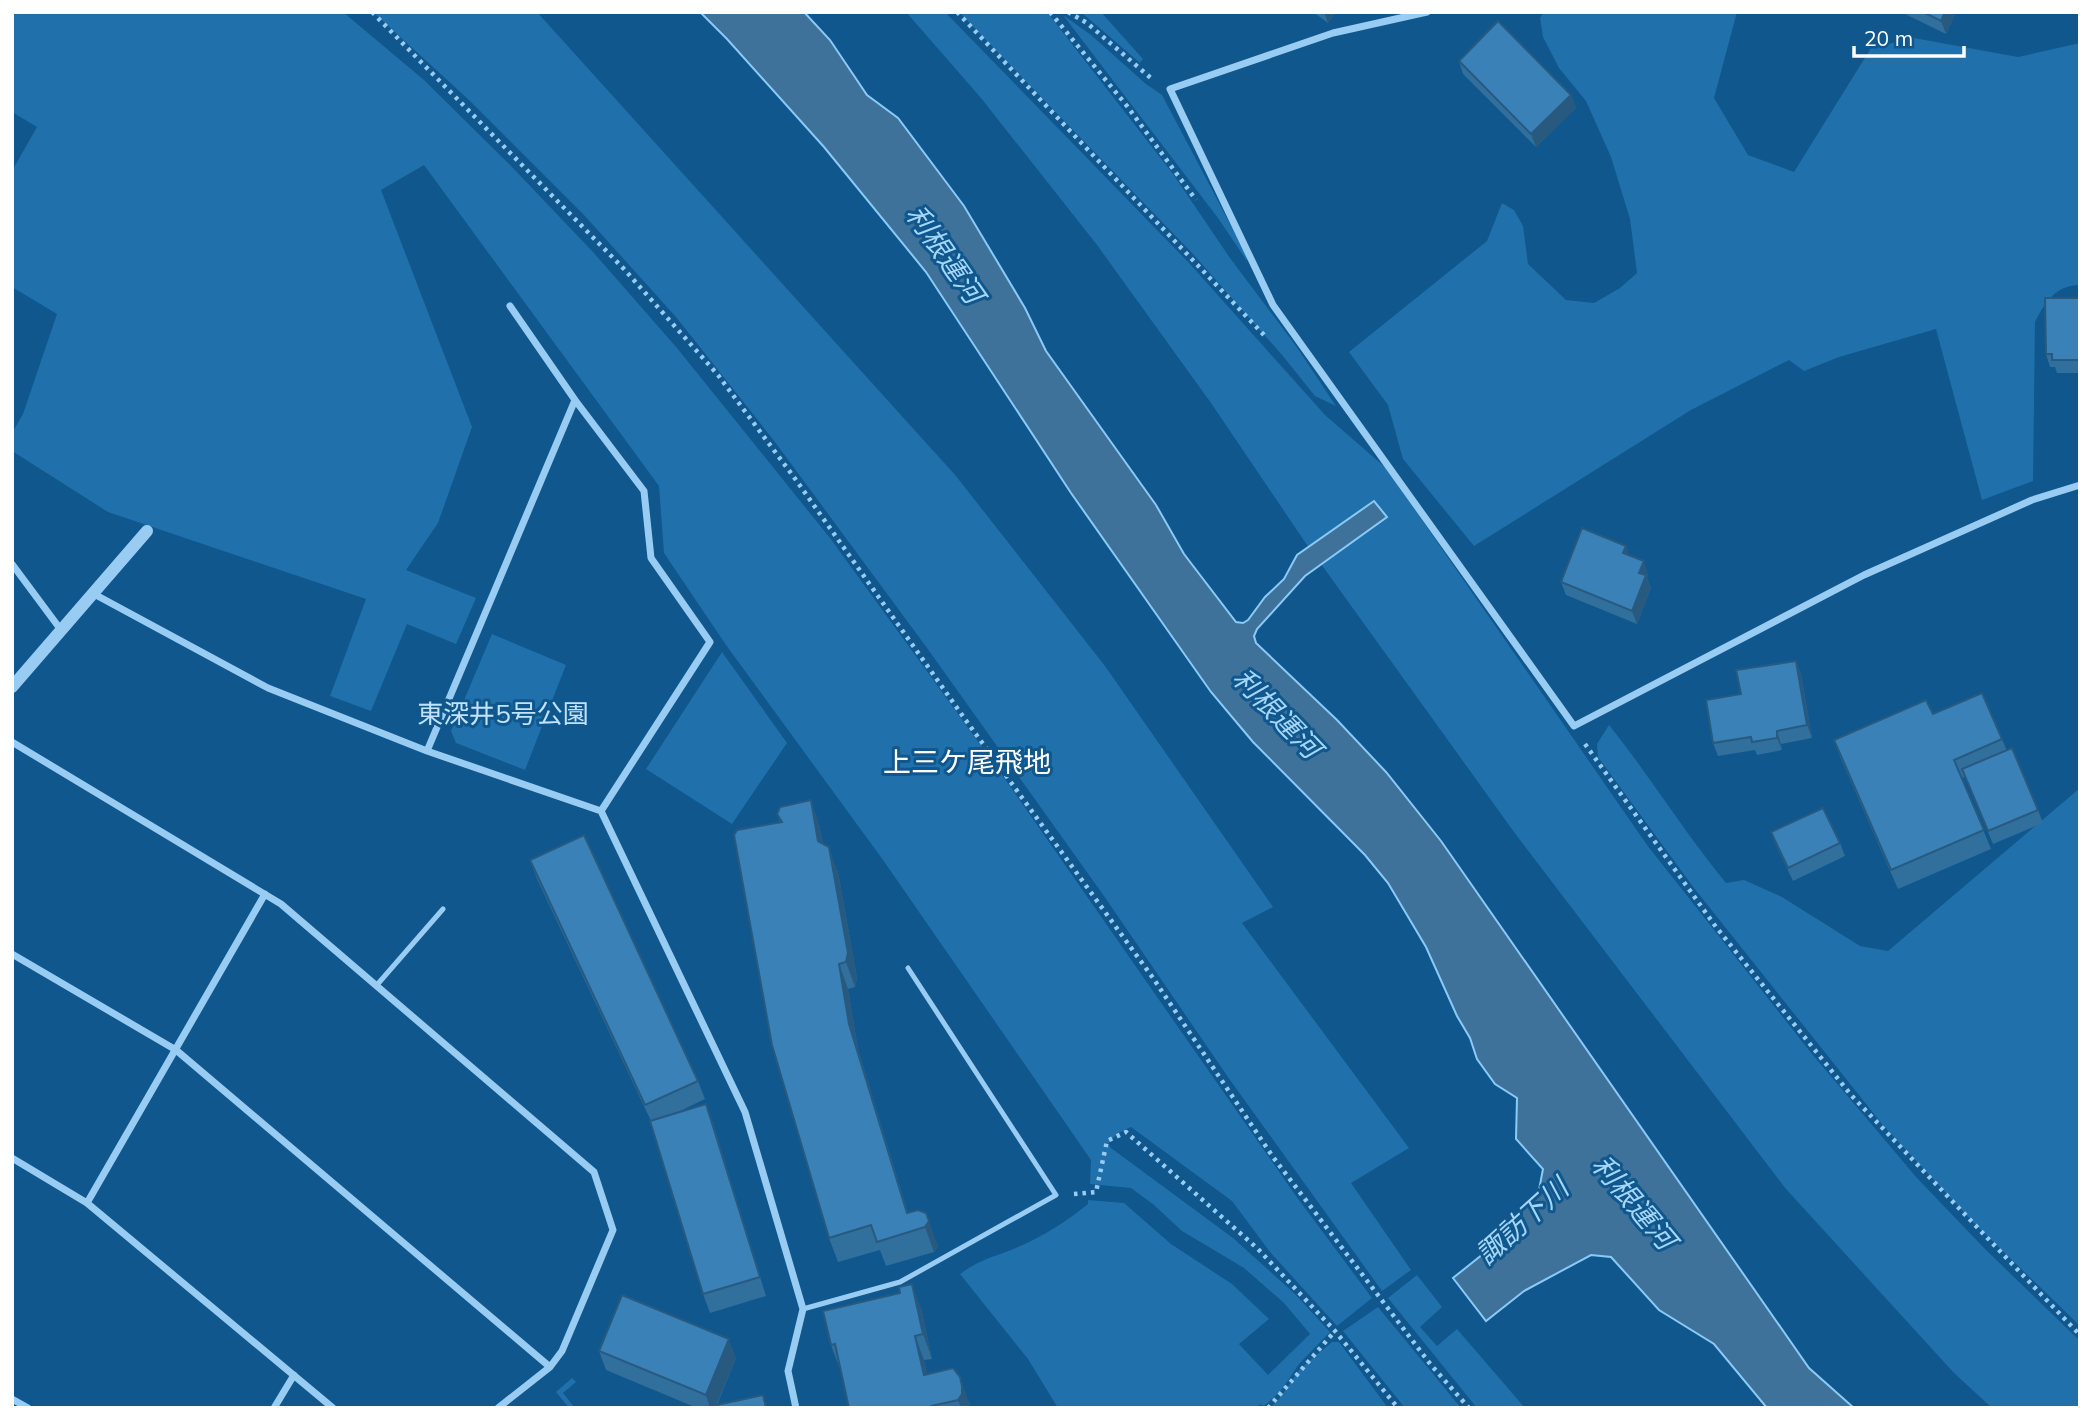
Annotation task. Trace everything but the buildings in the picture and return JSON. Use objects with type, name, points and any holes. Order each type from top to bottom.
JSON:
[{"type":"street","points":[[1427,12],[1333,33],[1170,89],[1273,305],[1574,726],[1864,575],[2032,500],[2080,485]]},
{"type":"street","points":[[510,306],[575,400],[644,491],[651,558],[710,642],[601,811]]},
{"type":"street","points":[[427,751],[575,400]]},
{"type":"street","points":[[12,687],[147,531]]},
{"type":"street","points":[[12,564],[61,630]]},
{"type":"street","points":[[94,594],[268,688],[427,751],[601,811],[745,1112],[803,1309],[788,1371],[796,1408]]},
{"type":"street","points":[[12,742],[281,904],[594,1172],[613,1230],[562,1351],[550,1367],[498,1408]]},
{"type":"street","points":[[88,1203],[265,894]]},
{"type":"street","points":[[12,954],[176,1050],[550,1367]]},
{"type":"street","points":[[12,1158],[88,1203],[332,1408]]},
{"type":"street","points":[[274,1408],[294,1375]]},
{"type":"street","points":[[12,1399],[27,1408]]},
{"type":"lane","points":[[376,986],[443,909]]},
{"type":"lane","points":[[803,1309],[900,1282],[1056,1195],[908,968]]},
{"type":"path","points":[[372,12],[624,269],[718,375],[1130,945],[1281,1168],[1431,1365],[1469,1408]]},
{"type":"path","points":[[957,12],[1264,335]]},
{"type":"path","points":[[1050,12],[1128,106],[1198,202]]},
{"type":"path","points":[[1068,12],[1087,23],[1146,76],[1170,89]]},
{"type":"path","points":[[1574,726],[1595,761],[1716,927],[1851,1096],[2080,1335]]},
{"type":"path","points":[[1056,1195],[1096,1192],[1107,1141],[1126,1132],[1258,1248],[1335,1331],[1398,1408]]},
{"type":"path","points":[[1268,1408],[1335,1331]]},
{"type":"green space","points":[[12,12],[343,12],[424,80],[593,252],[677,348],[830,538],[998,769],[1296,1196],[1372,1298],[1337,1326],[1270,1252],[1232,1201],[1131,1127],[1118,1133],[1108,1144],[1111,1148],[1233,1238],[1295,1294],[1330,1332],[1299,1364],[1280,1392],[1264,1406],[1260,1404],[1256,1408],[1058,1408],[1028,1359],[960,1274],[982,1261],[1046,1233],[1088,1204],[1088,1200],[1124,1203],[1171,1244],[1232,1284],[1269,1319],[1239,1344],[1268,1375],[1310,1334],[1284,1303],[1244,1268],[1182,1231],[1131,1188],[1090,1184],[1091,1160],[883,860],[726,645],[664,553],[659,486],[424,165],[381,190],[472,427],[438,523],[406,570],[476,598],[456,644],[407,624],[371,711],[330,696],[366,599],[108,512],[12,451],[12,433],[23,414],[57,314],[12,287],[12,171],[37,127],[12,112]]},
{"type":"green space","points":[[373,12],[537,12],[956,476],[1105,666],[1273,907],[1242,923],[1409,1148],[1351,1183],[1411,1270],[1382,1291],[1230,1080],[1104,896],[927,648],[775,442],[676,317],[584,215],[469,100]]},
{"type":"green space","points":[[906,12],[945,12],[1190,264],[1325,415],[1386,468],[1647,845],[1812,1054],[1917,1178],[1985,1249],[2080,1341],[2080,1408],[1992,1408],[1954,1373],[1786,1189],[1514,832],[1321,564],[1387,516],[1374,502],[1309,548],[1211,403],[1097,245],[981,98]]},
{"type":"green space","points":[[959,12],[1047,12],[1173,174],[1336,406],[1315,396],[1194,255]]},
{"type":"green space","points":[[1081,12],[1101,12],[1143,59],[1140,63]]},
{"type":"green space","points":[[1544,12],[1737,12],[1714,98],[1748,155],[1794,172],[1871,48],[1914,38],[2018,57],[2080,43],[2080,285],[2058,291],[2035,322],[2033,481],[1982,500],[1936,329],[1839,357],[1804,371],[1789,360],[1691,410],[1474,546],[1403,459],[1388,405],[1349,352],[1487,241],[1502,203],[1514,210],[1523,226],[1528,264],[1566,300],[1594,303],[1620,288],[1637,273],[1630,219],[1611,157],[1586,101],[1559,68],[1543,37],[1540,18]]},
{"type":"green space","points":[[1063,15],[1162,95],[1247,256],[1247,261],[1218,218]]},
{"type":"green space","name":"東深井5号公園","points":[[492,634],[566,665],[525,770],[456,743],[451,731]]},
{"type":"green space","points":[[722,652],[787,743],[732,824],[646,769]]},
{"type":"green space","points":[[1609,725],[1726,883],[1744,880],[1782,897],[1860,946],[1888,951],[2080,788],[2080,1326],[1973,1222],[1882,1124],[1694,888],[1598,757],[1597,744]]},
{"type":"green space","points":[[1417,1275],[1442,1307],[1420,1327],[1437,1346],[1457,1329],[1525,1408],[1477,1408],[1388,1298]]},
{"type":"green space","points":[[1378,1307],[1461,1408],[1405,1408],[1343,1331]]},
{"type":"green space","points":[[1332,1342],[1339,1342],[1388,1408],[1270,1408],[1300,1369]]},
{"type":"green space","points":[[572,1378],[576,1382],[563,1393],[575,1408],[569,1408],[556,1392]]},
{"type":"water","points":[[700,12],[804,12],[830,40],[867,95],[898,118],[964,206],[1025,308],[1046,351],[1156,505],[1184,554],[1236,622],[1243,623],[1248,620],[1265,597],[1284,579],[1297,555],[1374,501],[1387,517],[1305,576],[1257,629],[1254,636],[1256,643],[1337,720],[1386,772],[1441,841],[1809,1368],[1854,1408],[1767,1408],[1714,1344],[1659,1310],[1611,1257],[1591,1255],[1524,1291],[1486,1321],[1453,1278],[1488,1250],[1539,1190],[1543,1169],[1516,1139],[1517,1098],[1495,1084],[1477,1059],[1470,1038],[1457,1016],[1426,947],[1388,883],[1365,855],[1253,742],[1211,692],[1071,493],[926,272],[824,147]]},
{"type":"district","name":"上三ケ尾飛地","points":[[967,762]]},
{"type":"water label","name":"利根運河","points":[[945,254]]},
{"type":"water label","name":"利根運河","points":[[1277,713]]},
{"type":"water label","name":"利根運河","points":[[1634,1202]]},
{"type":"water label","name":"諏訪下川","points":[[1522,1221]]}]
